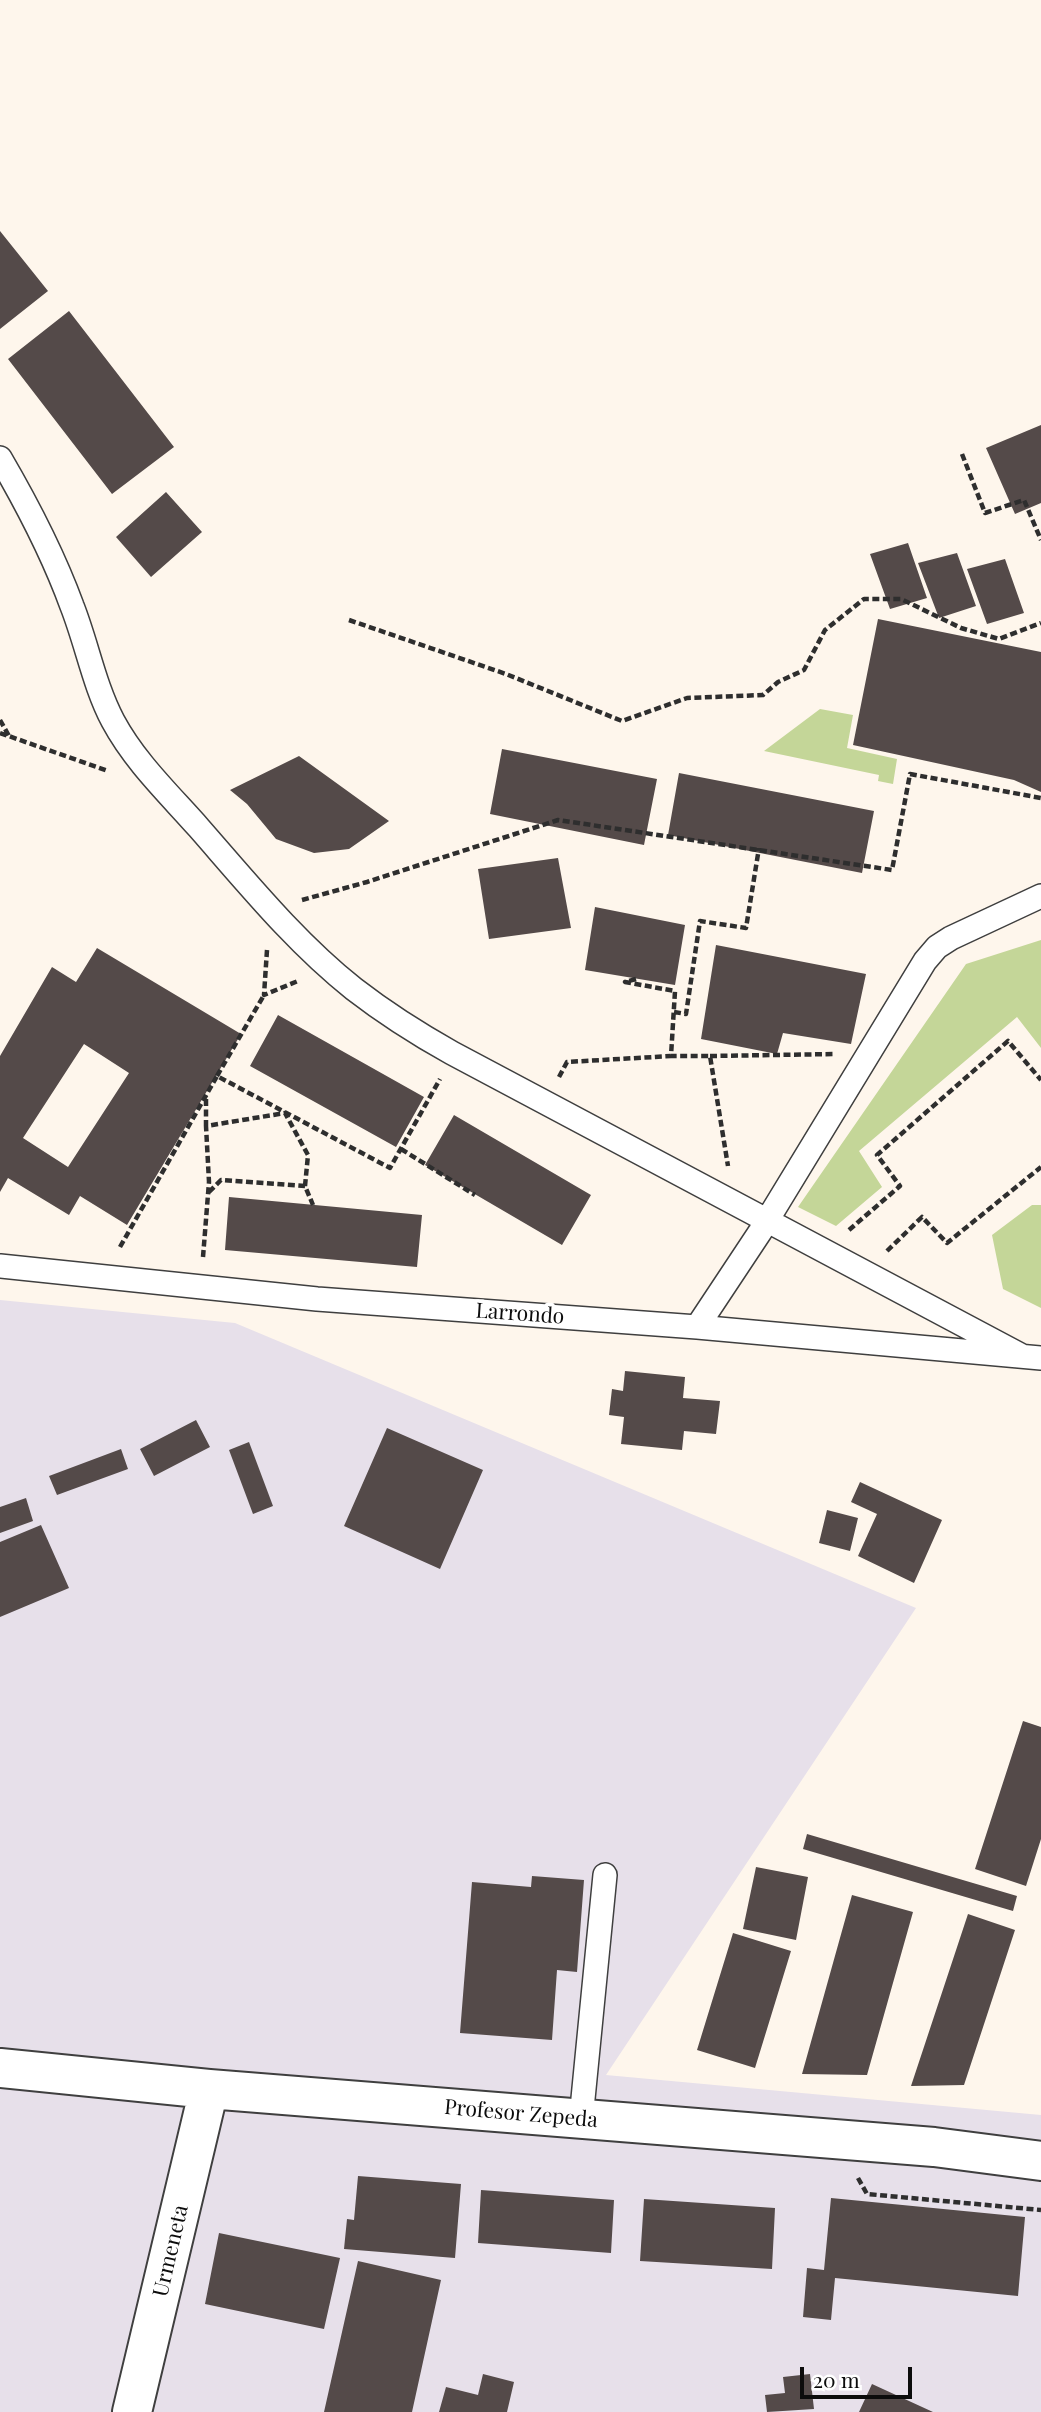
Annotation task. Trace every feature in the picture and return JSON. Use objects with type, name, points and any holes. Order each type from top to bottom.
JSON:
[{"type":"street","name":"Profesor Zepeda","points":[[0,2068],[209,2089],[934,2147],[1041,2161]]},
{"type":"street","name":"Urmeneta","points":[[132,2412],[209,2089]]},
{"type":"lane","points":[[0,458],[33,514],[55,563],[73,608],[98,687],[127,745],[268,907],[309,949],[352,987],[384,1011],[452,1053],[865,1272],[1032,1357]]},
{"type":"lane","points":[[697,1327],[767,1220],[925,961],[937,947],[951,937],[1041,896]]},
{"type":"lane","name":"Larrondo","points":[[0,1266],[317,1299],[697,1327],[1032,1357]]},
{"type":"lane","points":[[581,2119],[605,1875]]},
{"type":"path","points":[[962,454],[985,513],[1024,500],[1041,540]]},
{"type":"path","points":[[349,620],[506,674],[622,721],[687,698],[764,695],[778,682],[804,670],[825,630],[864,599],[901,599],[961,628],[999,639],[1041,623]]},
{"type":"path","points":[[0,720],[9,736]]},
{"type":"path","points":[[0,733],[167,792]]},
{"type":"path","points":[[268,907],[321,896],[558,820],[892,870],[910,774],[1041,798]]},
{"type":"path","points":[[674,1012],[686,1014],[700,921],[746,928],[759,848]]},
{"type":"path","points":[[636,979],[625,982],[675,991],[671,1056]]},
{"type":"path","points":[[104,1276],[264,995]]},
{"type":"path","points":[[826,1251],[901,1186],[877,1155],[1008,1041],[1041,1080]]},
{"type":"path","points":[[827,1065],[840,1042]]},
{"type":"path","points":[[218,1076],[390,1168],[452,1053]]},
{"type":"path","points":[[545,1103],[567,1062],[671,1056],[834,1054],[861,1064]]},
{"type":"path","points":[[710,1056],[732,1201]]},
{"type":"path","points":[[559,1077],[571,1083]]},
{"type":"path","points":[[203,1260],[208,1193],[205,1097]]},
{"type":"path","points":[[206,1126],[285,1113]]},
{"type":"path","points":[[285,1113],[307,1155],[305,1186],[313,1205]]},
{"type":"path","points":[[401,1149],[475,1195]]},
{"type":"path","points":[[716,1158],[737,1170]]},
{"type":"path","points":[[865,1272],[922,1217],[947,1243],[1041,1167]]},
{"type":"path","points":[[208,1193],[221,1180],[305,1186]]},
{"type":"shaded area","points":[[0,1300],[235,1323],[916,1608],[606,2075],[1041,2115],[1041,2412],[0,2412]]},
{"type":"green space","points":[[820,709],[853,715],[847,748],[897,759],[893,784],[878,781],[879,775],[764,751]]},
{"type":"green space","points":[[1041,940],[1041,1048],[1017,1017],[859,1151],[882,1187],[836,1226],[798,1207],[966,964]]},
{"type":"green space","points":[[1032,1205],[1041,1205],[1041,1308],[1003,1289],[992,1235]]},
{"type":"building","points":[[0,231],[48,291],[0,329]]},
{"type":"building","points":[[69,311],[174,447],[112,494],[8,359]]},
{"type":"building","points":[[1041,425],[1041,503],[1015,514],[986,448]]},
{"type":"building","points":[[166,492],[202,532],[151,577],[116,537]]},
{"type":"building","points":[[908,543],[927,598],[890,609],[870,554]]},
{"type":"building","points":[[957,553],[976,606],[939,618],[918,563]]},
{"type":"building","points":[[1005,559],[1024,613],[987,624],[967,569]]},
{"type":"building","points":[[878,619],[1041,652],[1041,792],[1014,780],[853,745]]},
{"type":"building","points":[[502,749],[657,779],[644,845],[490,814]]},
{"type":"building","points":[[299,756],[389,821],[349,849],[314,853],[276,839],[247,804],[230,790]]},
{"type":"building","points":[[679,773],[874,811],[862,873],[668,835]]},
{"type":"building","points":[[558,858],[571,928],[489,939],[478,869]]},
{"type":"building","points":[[595,907],[685,925],[675,985],[585,970]]},
{"type":"building","points":[[716,945],[866,974],[851,1044],[783,1033],[777,1054],[701,1039]]},
{"type":"building","points":[[97,948],[241,1034],[127,1225],[80,1196],[69,1215],[8,1178],[0,1192],[0,1056],[52,967],[76,982]],"holes":[[[84,1044],[129,1073],[68,1167],[23,1138]]]},
{"type":"building","points":[[278,1015],[424,1097],[396,1147],[250,1066]]},
{"type":"building","points":[[454,1115],[591,1195],[562,1245],[425,1165]]},
{"type":"building","points":[[229,1197],[422,1215],[417,1267],[225,1250]]},
{"type":"building","points":[[625,1371],[685,1377],[683,1398],[720,1401],[716,1434],[684,1431],[682,1450],[621,1444],[624,1417],[609,1415],[612,1389],[623,1391]]},
{"type":"building","points":[[196,1420],[210,1447],[154,1476],[140,1449]]},
{"type":"building","points":[[387,1428],[483,1470],[440,1569],[344,1526]]},
{"type":"building","points":[[249,1442],[273,1506],[253,1514],[229,1450]]},
{"type":"building","points":[[121,1449],[128,1469],[57,1495],[49,1476]]},
{"type":"building","points":[[860,1482],[942,1520],[914,1583],[858,1556],[877,1514],[851,1502]]},
{"type":"building","points":[[26,1498],[33,1521],[0,1533],[0,1507]]},
{"type":"building","points":[[827,1510],[858,1518],[850,1551],[819,1543]]},
{"type":"building","points":[[41,1525],[69,1588],[0,1617],[0,1542]]},
{"type":"building","points":[[1023,1721],[1041,1727],[1041,1839],[1026,1886],[975,1869]]},
{"type":"building","points":[[807,1834],[1017,1896],[1013,1911],[803,1849]]},
{"type":"building","points":[[756,1867],[808,1877],[796,1940],[743,1929]]},
{"type":"building","points":[[532,1876],[584,1880],[577,1972],[557,1970],[552,2040],[460,2033],[472,1882],[531,1887]]},
{"type":"building","points":[[852,1895],[913,1912],[867,2075],[802,2074]]},
{"type":"building","points":[[968,1914],[1015,1930],[964,2085],[911,2086]]},
{"type":"building","points":[[733,1933],[791,1951],[755,2068],[697,2050]]},
{"type":"building","points":[[358,2176],[461,2184],[455,2258],[344,2249],[347,2219],[354,2220]]},
{"type":"building","points":[[481,2190],[614,2200],[611,2253],[478,2243]]},
{"type":"building","points":[[831,2198],[1025,2217],[1018,2296],[835,2278],[831,2320],[803,2317],[807,2268],[824,2270]]},
{"type":"building","points":[[644,2199],[775,2208],[772,2269],[640,2261]]},
{"type":"building","points":[[219,2233],[340,2258],[324,2329],[205,2304]]},
{"type":"building","points":[[358,2261],[441,2280],[412,2412],[324,2412]]},
{"type":"building","points":[[483,2374],[514,2382],[507,2412],[439,2412],[446,2387],[478,2395]]},
{"type":"building","points":[[810,2374],[814,2409],[767,2412],[765,2395],[785,2393],[783,2377]]},
{"type":"building","points":[[872,2384],[933,2412],[859,2412]]}]
